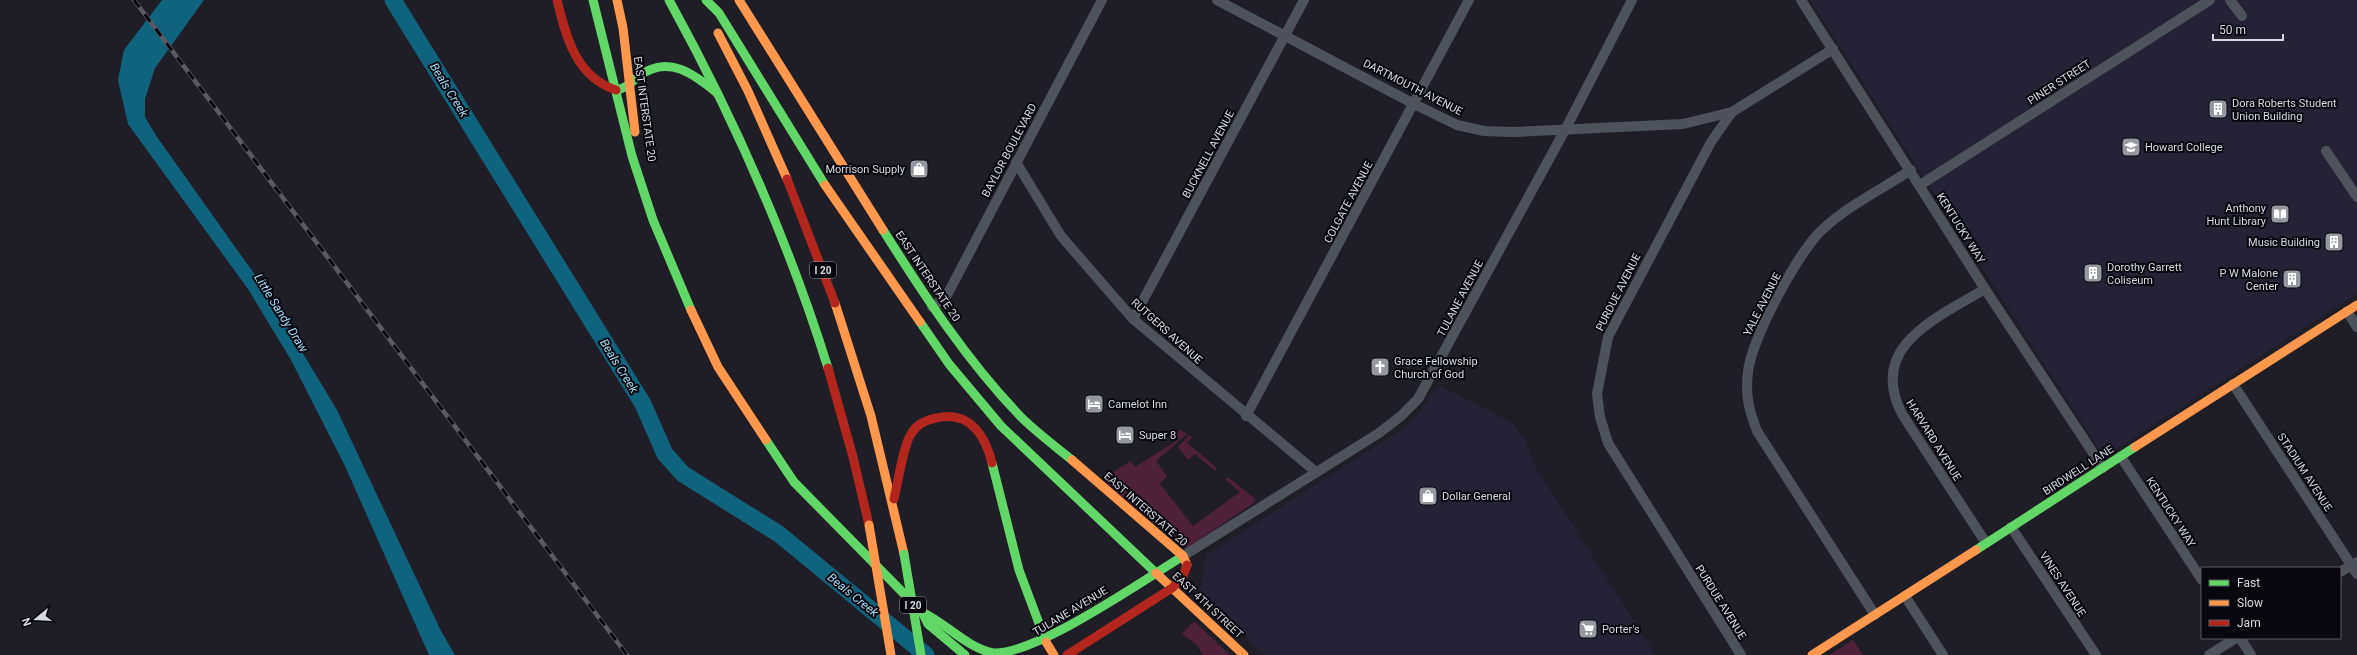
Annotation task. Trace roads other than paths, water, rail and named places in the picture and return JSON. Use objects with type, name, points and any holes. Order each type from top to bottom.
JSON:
[{"type":"main road","points":[[557,0],[562,20],[575,53],[586,72],[595,82],[606,88],[616,90],[628,88],[639,76],[650,69],[663,65],[678,66],[688,70],[722,98]]},
{"type":"main road","points":[[593,0],[632,156],[653,220],[680,286],[718,367],[794,482],[922,612],[928,624],[965,655]]},
{"type":"main road","name":"EAST INTERSTATE 20","points":[[617,0],[623,28],[628,88],[638,152],[653,220]]},
{"type":"main road","name":"I 20","points":[[669,0],[722,98],[752,164],[784,242],[817,333],[846,429],[869,525],[892,655]]},
{"type":"main road","name":"I 20","points":[[700,0],[713,22],[780,162],[829,286],[855,363],[894,500],[921,655]]},
{"type":"main road","name":"EAST 4TH STREET","points":[[706,0],[719,13],[828,190],[949,364],[1001,426],[1244,655]]},
{"type":"main road","name":"EAST INTERSTATE 20","points":[[739,0],[932,307],[983,373],[1021,417],[1183,556]]},
{"type":"main road","name":"BIRDWELL LANE","points":[[1812,655],[2357,305]]},
{"type":"main road","points":[[894,500],[904,450],[911,433],[916,428],[924,421],[944,416],[963,418],[974,425],[987,444],[1024,581],[1039,627],[1054,655]]},
{"type":"main road","points":[[1067,655],[1172,588],[1182,579],[1187,563],[1183,556]]},
{"type":"main road","name":"TULANE AVENUE","points":[[922,612],[936,618],[969,643],[994,654],[1014,654],[1046,642],[1183,556]]},
{"type":"street","name":"BAYLOR BOULEVARD","points":[[932,307],[946,297],[1102,0]]},
{"type":"street","name":"DARTMOUTH AVENUE","points":[[1217,0],[1414,104],[1457,125],[1484,131],[1565,130],[1683,124],[1732,112]]},
{"type":"street","name":"BUCKNELL AVENUE","points":[[1133,319],[1304,0]]},
{"type":"street","name":"COLGATE AVENUE","points":[[1246,416],[1469,0]]},
{"type":"street","name":"TULANE AVENUE","points":[[1183,556],[1380,433],[1418,399],[1565,130],[1632,0]]},
{"type":"street","name":"KENTUCKY WAY","points":[[1801,0],[1911,170],[1985,289],[2103,468]]},
{"type":"street","name":"PINER STREET","points":[[1920,185],[2210,0]]},
{"type":"street","points":[[2230,0],[2242,16]]},
{"type":"street","name":"PURDUE AVENUE","points":[[1741,655],[1608,443],[1600,418],[1597,394],[1608,337],[1711,142],[1732,112],[1833,49]]},
{"type":"street","points":[[2326,151],[2357,197]]},
{"type":"street","name":"RUTGERS AVENUE","points":[[1016,162],[1061,236],[1133,319],[1246,416],[1316,472]]},
{"type":"street","name":"YALE AVENUE","points":[[1875,615],[1757,431],[1749,412],[1746,396],[1748,371],[1754,344],[1804,249],[1838,215],[1911,170]]},
{"type":"street","name":"HARVARD AVENUE","points":[[1985,289],[1922,327],[1904,345],[1896,361],[1891,382],[1894,399],[1902,414],[1986,543]]},
{"type":"street","points":[[2347,311],[2357,327]]},
{"type":"street","name":"STADIUM AVENUE","points":[[2233,384],[2355,567]]},
{"type":"street","name":"KENTUCKY WAY","points":[[2121,456],[2201,578]]},
{"type":"street","name":"VINES AVENUE","points":[[2011,527],[2096,655]]},
{"type":"street","points":[[2341,572],[2355,567]]},
{"type":"street","points":[[1904,596],[1943,655]]},
{"type":"street","points":[[2209,655],[2234,639]]},
{"type":"street","points":[[2241,639],[2251,655]]},
{"type":"water","points":[[162,0],[204,0],[155,68],[145,99],[145,117],[157,137],[260,282],[337,410],[441,631],[455,655],[429,655],[345,466],[291,360],[248,289],[128,124],[118,80],[124,50]]},
{"type":"waterway","name":"Beals Creek","points":[[393,0],[643,404],[665,454],[683,474],[779,534],[926,655]]},
{"type":"railway","points":[[134,0],[627,655]]},
{"type":"place","name":"Dora Roberts Student Union Building","points":[[2218,109]]},
{"type":"place","name":"Howard College","points":[[2131,147]]},
{"type":"place","name":"Morrison Supply","points":[[919,169]]},
{"type":"place","name":"Anthony Hunt Library","points":[[2280,214]]},
{"type":"place","name":"Music Building","points":[[2334,242]]},
{"type":"place","name":"Dorothy Garrett Coliseum","points":[[2093,273]]},
{"type":"place","name":"P W Malone Center","points":[[2292,279]]},
{"type":"place","name":"Grace Fellowship Church of God","points":[[1380,367]]},
{"type":"place","name":"Camelot Inn","points":[[1094,404]]},
{"type":"place","name":"Super 8","points":[[1125,435]]},
{"type":"place","name":"Dollar General","points":[[1428,496]]},
{"type":"place","name":"Porter's","points":[[1588,629]]},
{"type":"water label","name":"Little Sandy Draw","points":[[281,313]]}]
